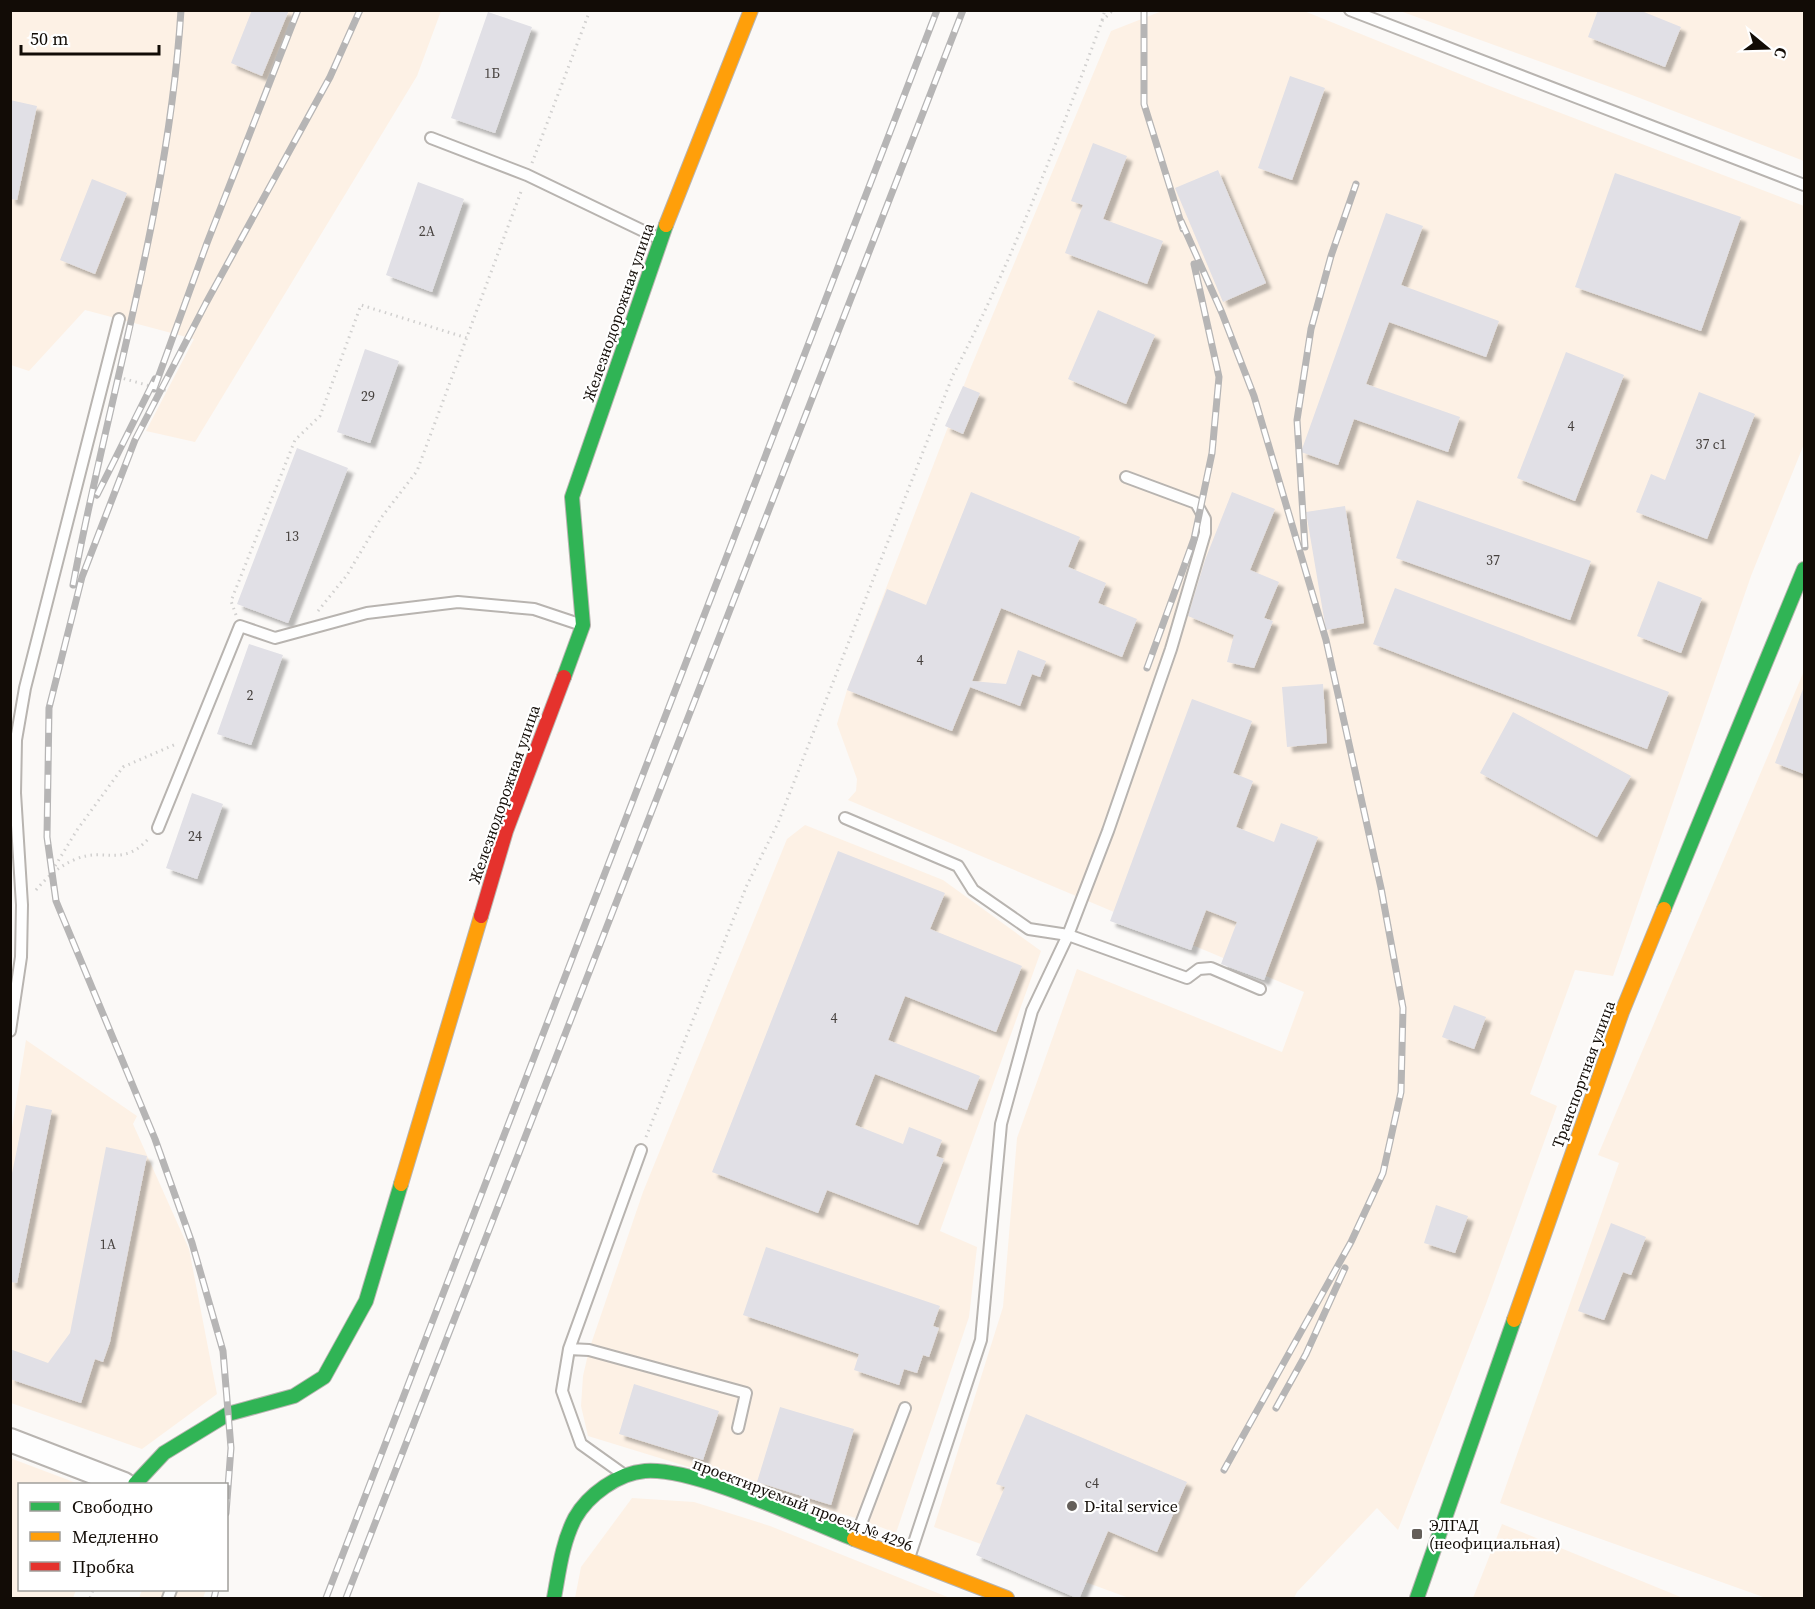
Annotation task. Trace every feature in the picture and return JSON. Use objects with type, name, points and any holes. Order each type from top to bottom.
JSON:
[{"type":"street","name":"Железнодорожная улица","points":[[137,1483],[164,1453],[228,1414],[294,1396],[324,1377],[366,1301],[506,831],[583,625],[572,497],[661,240],[751,10]]},
{"type":"street","name":"Транспортная улица","points":[[1417,1599],[1622,1012],[1804,569]]},
{"type":"street","points":[[10,1440],[119,1483]]},
{"type":"street","name":"проектируемый проезд № 4296","points":[[554,1599],[567,1536],[579,1508],[603,1487],[626,1476],[648,1470],[672,1473],[757,1500],[1007,1599]]},
{"type":"lane","points":[[1350,10],[1804,185]]},
{"type":"lane","points":[[431,138],[527,175],[661,240]]},
{"type":"lane","points":[[10,1031],[21,957],[22,905],[15,793],[16,740],[25,688],[119,319]]},
{"type":"lane","points":[[908,1561],[981,1340],[1001,1124],[1032,1011],[1068,935],[1108,831],[1171,649],[1205,533],[1205,519],[1196,503],[1126,477]]},
{"type":"lane","points":[[158,828],[240,626],[275,638],[367,613],[458,602],[534,609],[583,625]]},
{"type":"lane","points":[[845,818],[958,866],[973,890],[1029,929],[1068,935],[1186,978],[1199,969],[1211,968],[1260,989]]},
{"type":"lane","points":[[626,1476],[581,1444],[562,1391],[568,1349],[641,1150]]},
{"type":"lane","points":[[568,1349],[589,1350],[746,1393],[738,1428]]},
{"type":"lane","points":[[855,1539],[904,1408]]},
{"type":"path","points":[[294,634],[311,620],[347,575],[381,518],[417,471],[590,10]]},
{"type":"path","points":[[641,1150],[747,885],[778,824],[953,375],[974,334],[1061,130],[1105,10]]},
{"type":"path","points":[[1102,21],[1113,10]]},
{"type":"path","points":[[240,626],[231,601],[295,440],[320,416],[361,305],[467,338]]},
{"type":"path","points":[[105,374],[168,391]]},
{"type":"path","points":[[22,905],[52,872],[77,830],[123,767],[195,736]]},
{"type":"path","points":[[52,872],[77,858],[114,857],[137,851],[158,828]]},
{"type":"shaded area","points":[[11,11],[441,11],[417,76],[195,442],[146,431],[194,339],[85,310],[29,371],[11,365]]},
{"type":"shaded area","points":[[1162,11],[1304,11],[1487,85],[1804,206],[1804,444],[1751,576],[1613,976],[1575,970],[1530,1094],[1557,1106],[1486,1304],[1398,1530],[1377,1508],[1297,1592],[1294,1598],[1129,1598],[934,1527],[1003,1307],[1017,1138],[1077,969],[1282,1052],[1304,992],[848,800],[856,791],[857,779],[837,724],[847,690],[971,367],[1111,31]]},
{"type":"shaded area","points":[[1400,11],[1804,11],[1804,161],[1624,92]]},
{"type":"shaded area","points":[[1804,671],[1804,1598],[1766,1598],[1500,1503],[1619,1163],[1598,1155]]},
{"type":"shaded area","points":[[805,825],[943,880],[1041,951],[940,1231],[977,1247],[969,1317],[896,1533],[862,1520],[588,1436],[581,1406],[583,1376],[589,1350],[643,1192],[787,839]]},
{"type":"shaded area","points":[[26,1040],[137,1116],[133,1124],[189,1249],[217,1394],[142,1449],[11,1403],[11,1134]]},
{"type":"shaded area","points":[[10,1458],[76,1483],[18,1483],[18,1591],[76,1591],[73,1598],[11,1598]]},
{"type":"shaded area","points":[[632,1498],[694,1502],[770,1526],[950,1598],[575,1598],[581,1567]]},
{"type":"shaded area","points":[[1502,1524],[1683,1598],[1473,1598]]},
{"type":"shaded area","points":[[142,1591],[206,1591],[203,1598],[139,1598]]},
{"type":"building","points":[[252,10],[289,10],[262,76],[231,63]]},
{"type":"building","points":[[1598,10],[1639,10],[1681,27],[1665,67],[1588,37]]},
{"type":"building","points":[[488,12],[532,27],[495,133],[451,118]]},
{"type":"building","points":[[1290,76],[1325,88],[1292,180],[1258,168]]},
{"type":"building","points":[[10,100],[37,106],[17,200],[10,199]]},
{"type":"building","points":[[1093,143],[1127,156],[1103,219],[1163,241],[1147,284],[1065,253],[1083,205],[1071,201]]},
{"type":"building","points":[[1218,170],[1266,283],[1223,302],[1175,188]]},
{"type":"building","points":[[1615,173],[1741,217],[1701,331],[1575,287]]},
{"type":"building","points":[[92,179],[127,193],[95,274],[60,260]]},
{"type":"building","points":[[418,182],[464,199],[432,292],[386,275]]},
{"type":"building","points":[[1386,213],[1423,226],[1401,285],[1499,321],[1486,357],[1389,322],[1366,384],[1460,417],[1448,452],[1354,419],[1338,465],[1301,452]]},
{"type":"building","points":[[1098,310],[1155,335],[1126,404],[1068,379]]},
{"type":"building","points":[[365,349],[399,361],[370,443],[337,432]]},
{"type":"building","points":[[1566,352],[1624,375],[1575,501],[1517,478]]},
{"type":"building","points":[[963,386],[980,393],[963,434],[945,426]]},
{"type":"building","points":[[1699,392],[1755,414],[1707,539],[1636,512],[1651,474],[1665,480]]},
{"type":"building","points":[[297,448],[348,468],[288,623],[237,604]]},
{"type":"building","points":[[971,492],[1080,537],[1068,567],[1106,583],[1098,603],[1137,619],[1122,657],[1001,608],[972,681],[1006,684],[1018,650],[1046,661],[1040,677],[1032,674],[1020,706],[970,687],[952,731],[847,690],[887,589],[926,605]]},
{"type":"building","points":[[1232,492],[1275,509],[1250,570],[1279,582],[1264,618],[1273,621],[1254,668],[1227,662],[1234,635],[1188,616],[1205,560]]},
{"type":"building","points":[[1417,500],[1591,561],[1570,620],[1396,558]]},
{"type":"building","points":[[1345,506],[1364,623],[1326,630],[1306,512]]},
{"type":"building","points":[[1658,581],[1702,598],[1681,653],[1637,636]]},
{"type":"building","points":[[1395,588],[1669,692],[1647,749],[1373,644]]},
{"type":"building","points":[[249,644],[283,655],[251,745],[217,734]]},
{"type":"building","points":[[1323,684],[1327,743],[1287,747],[1282,687]]},
{"type":"building","points":[[1804,689],[1804,774],[1775,763]]},
{"type":"building","points":[[1192,699],[1252,721],[1233,773],[1253,781],[1236,827],[1274,842],[1281,823],[1318,837],[1264,980],[1221,964],[1237,922],[1206,910],[1191,950],[1110,921]]},
{"type":"building","points":[[1513,712],[1631,776],[1597,837],[1480,773]]},
{"type":"building","points":[[192,793],[223,804],[197,879],[166,868]]},
{"type":"building","points":[[838,851],[945,893],[930,929],[1022,966],[996,1032],[905,996],[888,1040],[980,1076],[967,1110],[875,1074],[855,1125],[903,1144],[909,1127],[942,1140],[936,1156],[944,1159],[918,1225],[827,1190],[818,1213],[712,1172]]},
{"type":"building","points":[[1454,1005],[1486,1017],[1474,1049],[1442,1037]]},
{"type":"building","points":[[26,1105],[52,1110],[17,1283],[10,1282],[10,1183]]},
{"type":"building","points":[[106,1147],[147,1156],[110,1342],[103,1362],[95,1359],[81,1403],[10,1379],[10,1349],[48,1363],[70,1333]]},
{"type":"building","points":[[1436,1205],[1468,1216],[1455,1253],[1424,1243]]},
{"type":"building","points":[[1611,1223],[1646,1237],[1631,1275],[1623,1272],[1604,1320],[1578,1311]]},
{"type":"building","points":[[766,1247],[940,1306],[933,1326],[939,1328],[929,1357],[923,1355],[917,1373],[904,1369],[899,1385],[854,1370],[859,1354],[743,1315]]},
{"type":"building","points":[[634,1384],[719,1411],[703,1460],[619,1434]]},
{"type":"building","points":[[780,1407],[854,1429],[831,1505],[757,1482]]},
{"type":"building","points":[[1026,1414],[1187,1482],[1157,1552],[1108,1531],[1079,1599],[976,1555],[1005,1487],[996,1484]]},
{"type":"railway","points":[[73,585],[151,227],[174,83],[181,10]]},
{"type":"railway","points":[[154,389],[207,243],[298,10]]},
{"type":"railway","points":[[228,1487],[231,1448],[223,1351],[192,1243],[155,1139],[56,901],[47,837],[49,708],[82,577],[135,440],[206,303],[330,77],[360,10]]},
{"type":"railway","points":[[326,1598],[937,10]]},
{"type":"railway","points":[[346,1598],[963,10]]},
{"type":"railway","points":[[1144,10],[1144,104],[1183,229]]},
{"type":"railway","points":[[1305,547],[1297,420],[1311,329],[1331,256],[1356,184]]},
{"type":"railway","points":[[1181,221],[1222,313],[1254,396],[1326,640],[1381,888],[1403,1008],[1401,1092],[1383,1173],[1351,1242],[1224,1470]]},
{"type":"railway","points":[[1147,668],[1194,539],[1212,453],[1219,377],[1194,264]]},
{"type":"railway","points":[[97,495],[155,379]]},
{"type":"railway","points":[[1276,1408],[1306,1354],[1345,1268]]},
{"type":"railway","points":[[214,1598],[216,1591]]},
{"type":"traffic: fast","points":[[564,677],[583,625],[572,497],[666,225]]},
{"type":"traffic: fast","points":[[1664,909],[1804,569]]},
{"type":"traffic: fast","points":[[136,1483],[164,1453],[228,1414],[294,1396],[324,1377],[366,1301],[401,1184]]},
{"type":"traffic: fast","points":[[1417,1598],[1514,1320]]},
{"type":"traffic: fast","points":[[554,1598],[564,1547],[575,1518],[581,1509],[614,1481],[645,1471],[666,1472],[720,1486],[854,1539]]},
{"type":"traffic: slow","points":[[666,225],[751,10]]},
{"type":"traffic: slow","points":[[1514,1320],[1622,1012],[1664,909]]},
{"type":"traffic: slow","points":[[401,1184],[481,916]]},
{"type":"traffic: slow","points":[[854,1539],[1007,1598]]},
{"type":"traffic: jam","points":[[481,916],[506,831],[564,677]]},
{"type":"place","name":"D-ital service","points":[[1072,1506]]},
{"type":"place","name":"ЭЛГАД (неофициальная)","points":[[1417,1534]]}]
